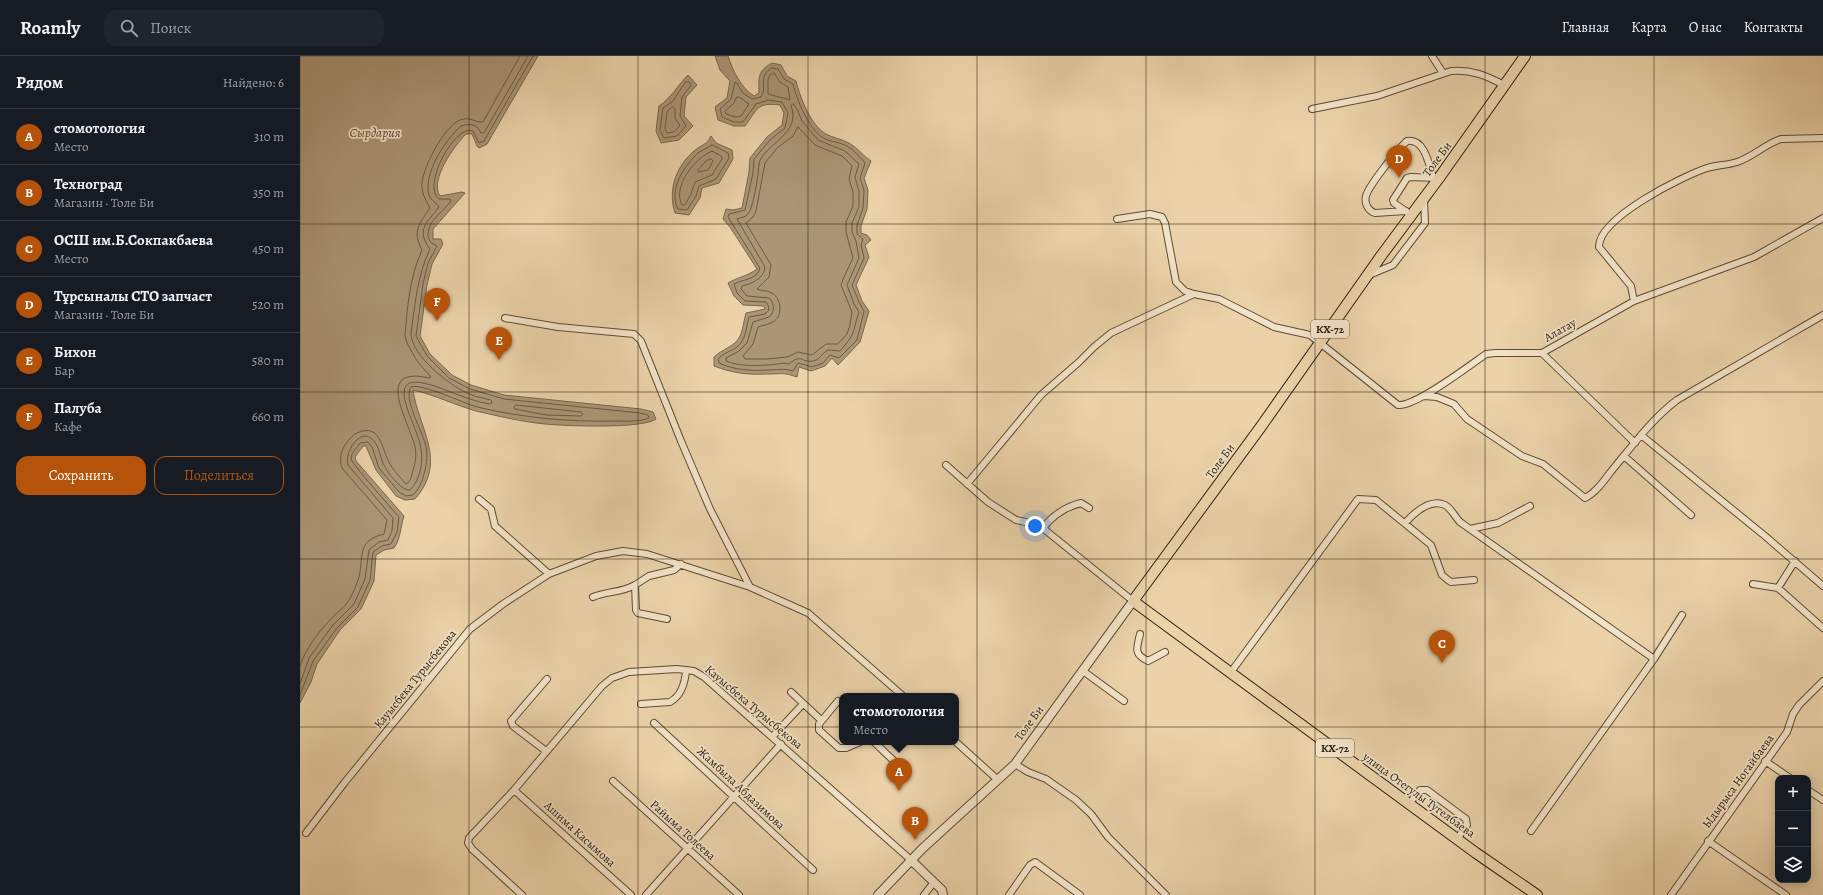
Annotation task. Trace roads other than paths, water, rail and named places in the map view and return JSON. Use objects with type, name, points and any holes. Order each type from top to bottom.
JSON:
[{"type":"main road","name":"Толе Би","points":[[1133,601],[1321,343],[1368,275],[1408,213],[1424,198],[1436,178],[1525,56]]},
{"type":"main road","name":"улица Отегулы Тугелбаева","points":[[1133,601],[1457,839],[1537,895]]},
{"type":"street","points":[[1432,56],[1443,73]]},
{"type":"street","points":[[1312,109],[1377,96],[1443,73],[1459,70],[1482,74],[1504,85]]},
{"type":"street","points":[[1634,301],[1631,286],[1599,247],[1599,243],[1606,229],[1617,219],[1668,185],[1707,168],[1736,162],[1749,157],[1767,144],[1776,141],[1823,138]]},
{"type":"street","points":[[1415,140],[1420,144],[1436,178],[1407,178],[1393,200],[1394,204],[1408,213],[1375,213],[1368,208],[1365,199],[1370,188],[1407,141],[1415,140]]},
{"type":"street","points":[[1368,275],[1392,266],[1425,223],[1424,198]]},
{"type":"street","points":[[1117,219],[1150,214],[1162,217],[1165,223],[1176,282],[1185,291],[1219,299],[1274,327],[1310,335],[1321,343]]},
{"type":"street","name":"Алатау","points":[[1321,343],[1398,404],[1408,404],[1424,396],[1486,354],[1495,352],[1542,353],[1634,301],[1754,257],[1823,218]]},
{"type":"street","points":[[967,484],[1041,395],[1098,343],[1111,333],[1194,294]]},
{"type":"street","points":[[1424,396],[1437,397],[1454,404],[1467,419],[1522,456],[1543,464],[1585,498],[1596,490],[1657,417],[1677,400],[1823,314]]},
{"type":"street","points":[[505,318],[558,327],[634,334],[641,341],[680,441],[701,489],[750,587]]},
{"type":"street","points":[[1542,353],[1635,443]]},
{"type":"street","points":[[1641,435],[1795,560],[1823,586]]},
{"type":"street","points":[[1624,456],[1691,515]]},
{"type":"street","points":[[946,465],[988,502],[1016,520],[1037,524],[1133,601]]},
{"type":"street","points":[[479,499],[490,509],[495,526],[549,574]]},
{"type":"street","points":[[1231,672],[1358,499],[1376,500],[1431,545],[1444,577],[1451,582],[1474,580]]},
{"type":"street","points":[[1042,528],[1052,517],[1064,510],[1081,503],[1089,508]]},
{"type":"street","points":[[1405,523],[1416,512],[1436,503],[1445,505],[1460,522],[1654,659]]},
{"type":"street","points":[[1470,529],[1498,524],[1530,506]]},
{"type":"street","name":"Кауысбека Турысбекова","points":[[306,833],[345,782],[470,629],[503,604],[549,574],[596,556],[623,551],[647,554],[750,587],[808,613],[900,693]]},
{"type":"street","points":[[1778,588],[1795,560]]},
{"type":"street","points":[[593,597],[610,591],[626,590],[649,576],[674,570],[681,564]]},
{"type":"street","points":[[1753,584],[1778,588],[1823,628]]},
{"type":"street","points":[[635,585],[636,610],[638,613],[666,619]]},
{"type":"street","name":"Толе Би","points":[[878,895],[909,863],[1015,764],[1084,671],[1133,601]]},
{"type":"street","points":[[1531,831],[1654,659],[1682,615]]},
{"type":"street","points":[[1140,634],[1136,652],[1146,660],[1151,660],[1165,652]]},
{"type":"street","name":"Кауысбека Турысбекова","points":[[522,895],[472,849],[468,843],[471,835],[514,790],[602,686],[612,678],[629,672],[678,669],[694,671],[704,677],[781,744],[909,863]]},
{"type":"street","points":[[641,704],[670,702],[673,700],[683,685],[686,671]]},
{"type":"street","points":[[1084,671],[1124,701]]},
{"type":"street","points":[[546,751],[513,726],[511,721],[547,679]]},
{"type":"street","name":"Ыдырыса Ногайбаева","points":[[1671,895],[1787,732],[1793,714],[1799,705],[1823,681]]},
{"type":"street","points":[[791,692],[821,720]]},
{"type":"street","points":[[838,701],[821,720],[819,730],[839,748],[846,748],[853,745]]},
{"type":"street","points":[[772,736],[803,704]]},
{"type":"street","name":"Жамбыла Абдазимова","points":[[654,723],[813,870]]},
{"type":"street","points":[[646,895],[781,744]]},
{"type":"street","points":[[877,745],[896,762]]},
{"type":"street","points":[[959,745],[998,780]]},
{"type":"street","points":[[1765,761],[1786,775]]},
{"type":"street","points":[[1015,764],[1028,772],[1046,779],[1076,800],[1091,814],[1108,837],[1166,895]]},
{"type":"street","name":"Райыма Толеева","points":[[613,781],[739,895]]},
{"type":"street","name":"Ашима Касымова","points":[[514,790],[631,895]]},
{"type":"street","points":[[1409,804],[1420,790],[1427,790],[1466,819],[1467,825],[1457,839]]},
{"type":"street","points":[[1811,792],[1823,800]]},
{"type":"street","points":[[1708,841],[1786,895]]},
{"type":"street","points":[[1009,895],[1030,865],[1035,862],[1080,895]]},
{"type":"street","points":[[909,863],[934,882],[942,893],[950,895]]},
{"type":"street","points":[[924,895],[934,882]]},
{"type":"water","name":"Сырдария","points":[[300,56],[538,56],[487,144],[479,148],[472,134],[466,134],[450,154],[440,172],[438,189],[440,196],[462,192],[465,193],[433,229],[433,239],[441,239],[443,244],[432,264],[427,285],[420,336],[430,354],[452,375],[471,385],[504,395],[641,409],[653,412],[656,419],[648,422],[620,426],[555,425],[537,423],[510,419],[476,411],[413,390],[416,405],[429,445],[429,472],[425,485],[415,499],[405,500],[396,496],[376,470],[366,446],[363,446],[355,457],[356,461],[404,516],[399,537],[394,548],[384,550],[376,555],[374,581],[361,609],[340,630],[317,664],[311,682],[300,703]]},
{"type":"water","points":[[715,56],[728,56],[738,79],[749,93],[754,96],[759,93],[759,79],[761,72],[772,63],[781,65],[787,76],[796,81],[800,95],[816,125],[826,134],[849,143],[871,161],[864,178],[868,190],[867,209],[861,226],[861,233],[867,235],[871,240],[865,245],[869,257],[856,285],[862,301],[869,311],[860,342],[838,365],[832,358],[825,366],[811,371],[799,367],[797,377],[789,374],[740,373],[714,366],[714,357],[735,343],[740,337],[746,313],[765,309],[764,306],[743,305],[734,296],[728,283],[757,269],[730,227],[723,219],[726,209],[733,210],[742,208],[749,172],[750,158],[767,137],[782,125],[784,113],[780,105],[772,104],[758,108],[745,126],[734,126],[718,120],[715,107],[727,98],[730,81],[720,70]]},
{"type":"water","points":[[688,75],[697,85],[686,97],[684,116],[693,126],[679,140],[661,143],[656,131],[659,106],[671,95]]},
{"type":"water","points":[[711,136],[716,143],[732,150],[733,159],[719,183],[702,188],[700,198],[689,215],[675,213],[672,195],[673,186],[679,169],[684,161],[707,142]]},
{"type":"place","name":"Тұрсыналы СТО запчаст","points":[[1399,178]]},
{"type":"place","name":"Палуба","points":[[437,321]]},
{"type":"place","name":"Бихон","points":[[499,360]]},
{"type":"place","name":"ОСШ им.Б.Сокпакбаева","points":[[1442,663]]},
{"type":"place","name":"стомотология","points":[[899,791]]},
{"type":"place","name":"Техноград","points":[[915,840]]}]
